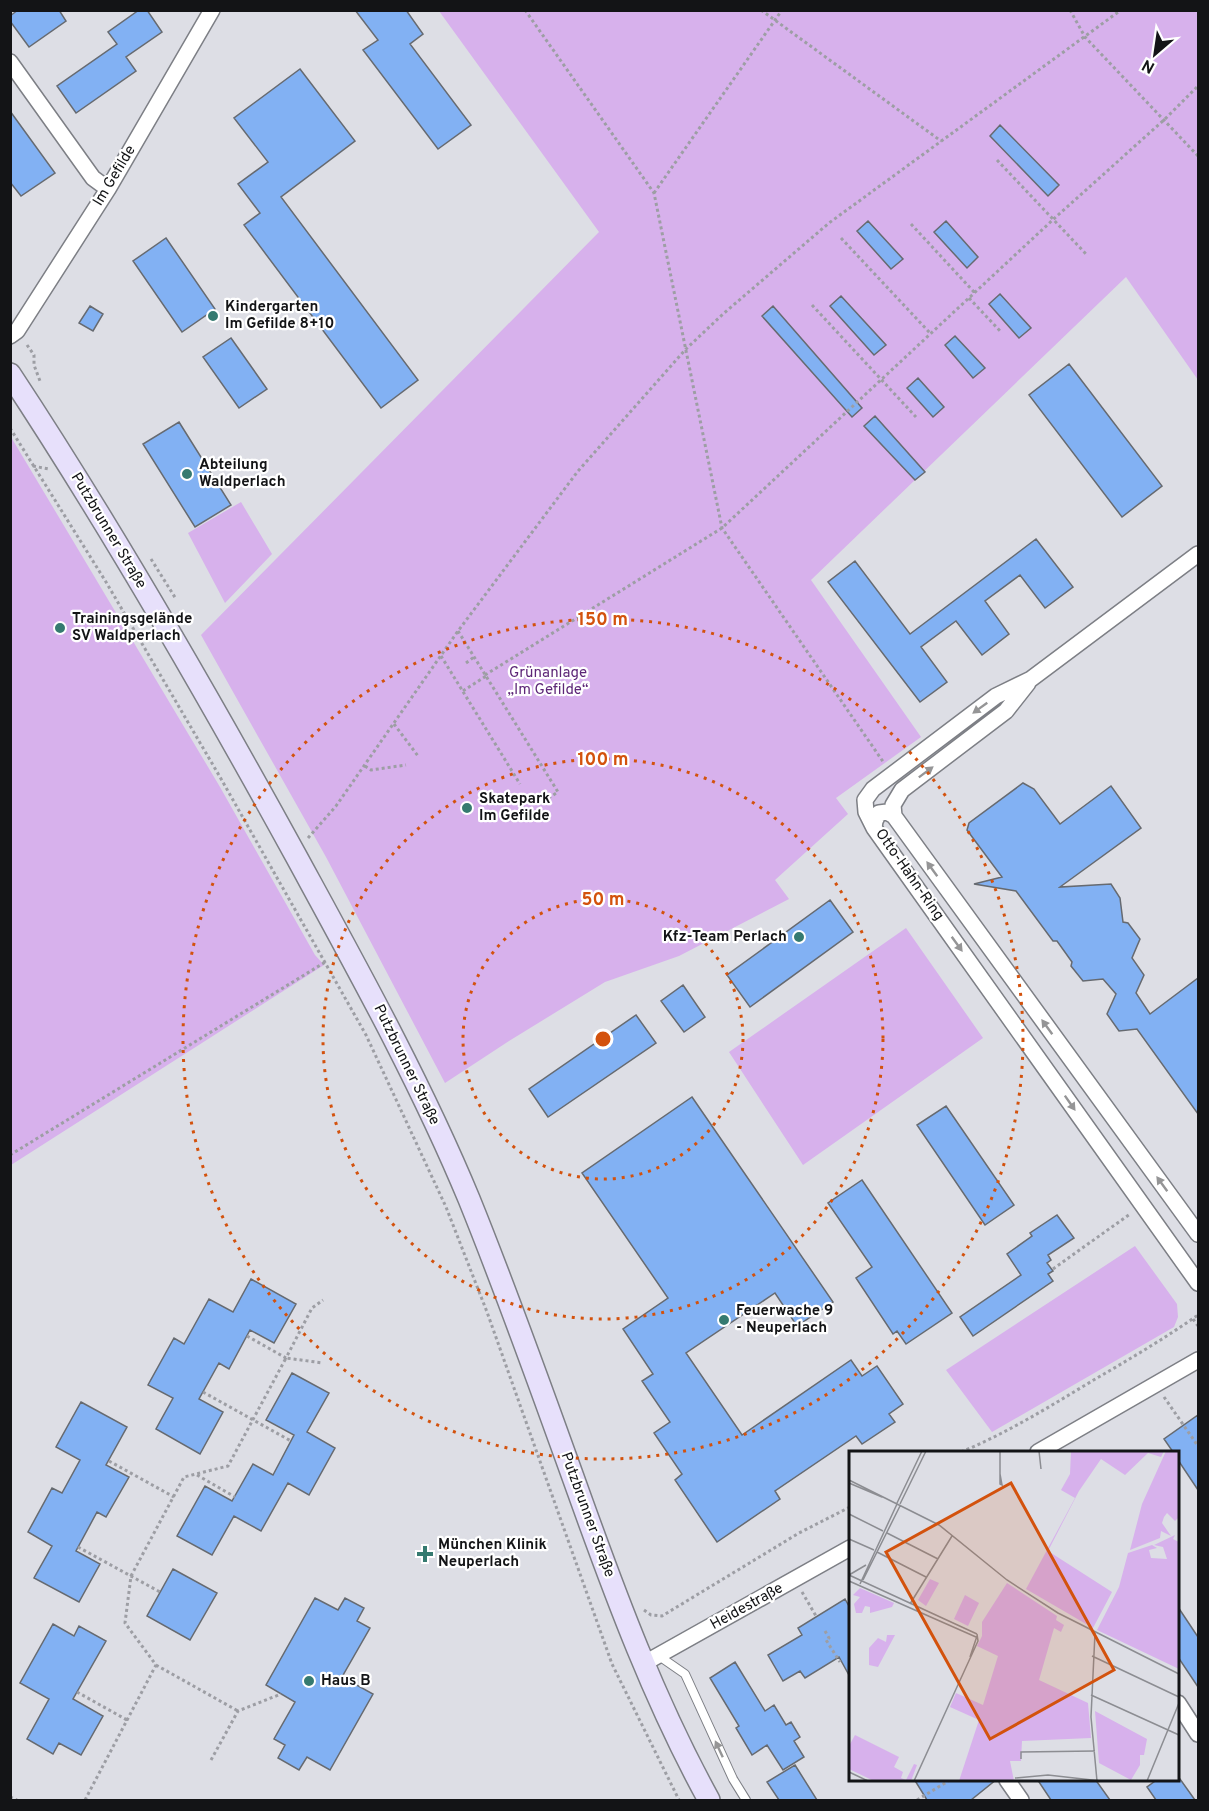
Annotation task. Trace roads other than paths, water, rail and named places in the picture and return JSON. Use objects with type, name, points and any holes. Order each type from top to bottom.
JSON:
[{"type":"main road","name":"Putzbrunner Straße","points":[[10,374],[94,506],[195,675],[251,773],[400,1050],[468,1198],[518,1327],[617,1598],[651,1660],[668,1719],[709,1800]]},
{"type":"street","name":"Im Gefilde","points":[[10,336],[17,331],[108,189],[212,10]]},
{"type":"street","points":[[10,62],[93,178],[108,189]]},
{"type":"street","points":[[874,828],[866,813],[865,800],[873,789],[996,696],[1031,679],[1198,554]]},
{"type":"street","points":[[894,816],[893,805],[902,790],[1006,711],[1031,679]]},
{"type":"street","name":"Otto-Hahn-Ring","points":[[1198,1234],[894,816],[879,813],[874,828],[1198,1283]]},
{"type":"street","points":[[1040,1451],[1198,1360]]},
{"type":"street","name":"Heidestraße","points":[[651,1660],[849,1549]]},
{"type":"street","points":[[1179,1705],[1198,1734]]},
{"type":"street","points":[[1008,1781],[1021,1800]]},
{"type":"lane","points":[[651,1660],[685,1674],[733,1779],[746,1800]]},
{"type":"place","name":"Kindergarten Im Gefilde 8+10","points":[[213,316]]},
{"type":"place","name":"Abteilung Waldperlach","points":[[187,474]]},
{"type":"place","name":"Trainingsgelände SV Waldperlach","points":[[60,628]]},
{"type":"place","name":"Skatepark Im Gefilde","points":[[467,808]]},
{"type":"place","name":"Kfz-Team Perlach","points":[[799,937]]},
{"type":"place","name":"Feuerwache 9 - Neuperlach","points":[[724,1320]]},
{"type":"place","name":"München Klinik Neuperlach","points":[[425,1554]]},
{"type":"place","name":"Haus B","points":[[309,1681]]},
{"type":"park label","name":"Grünanlage „Im Gefilde“","points":[[548,682]]}]
